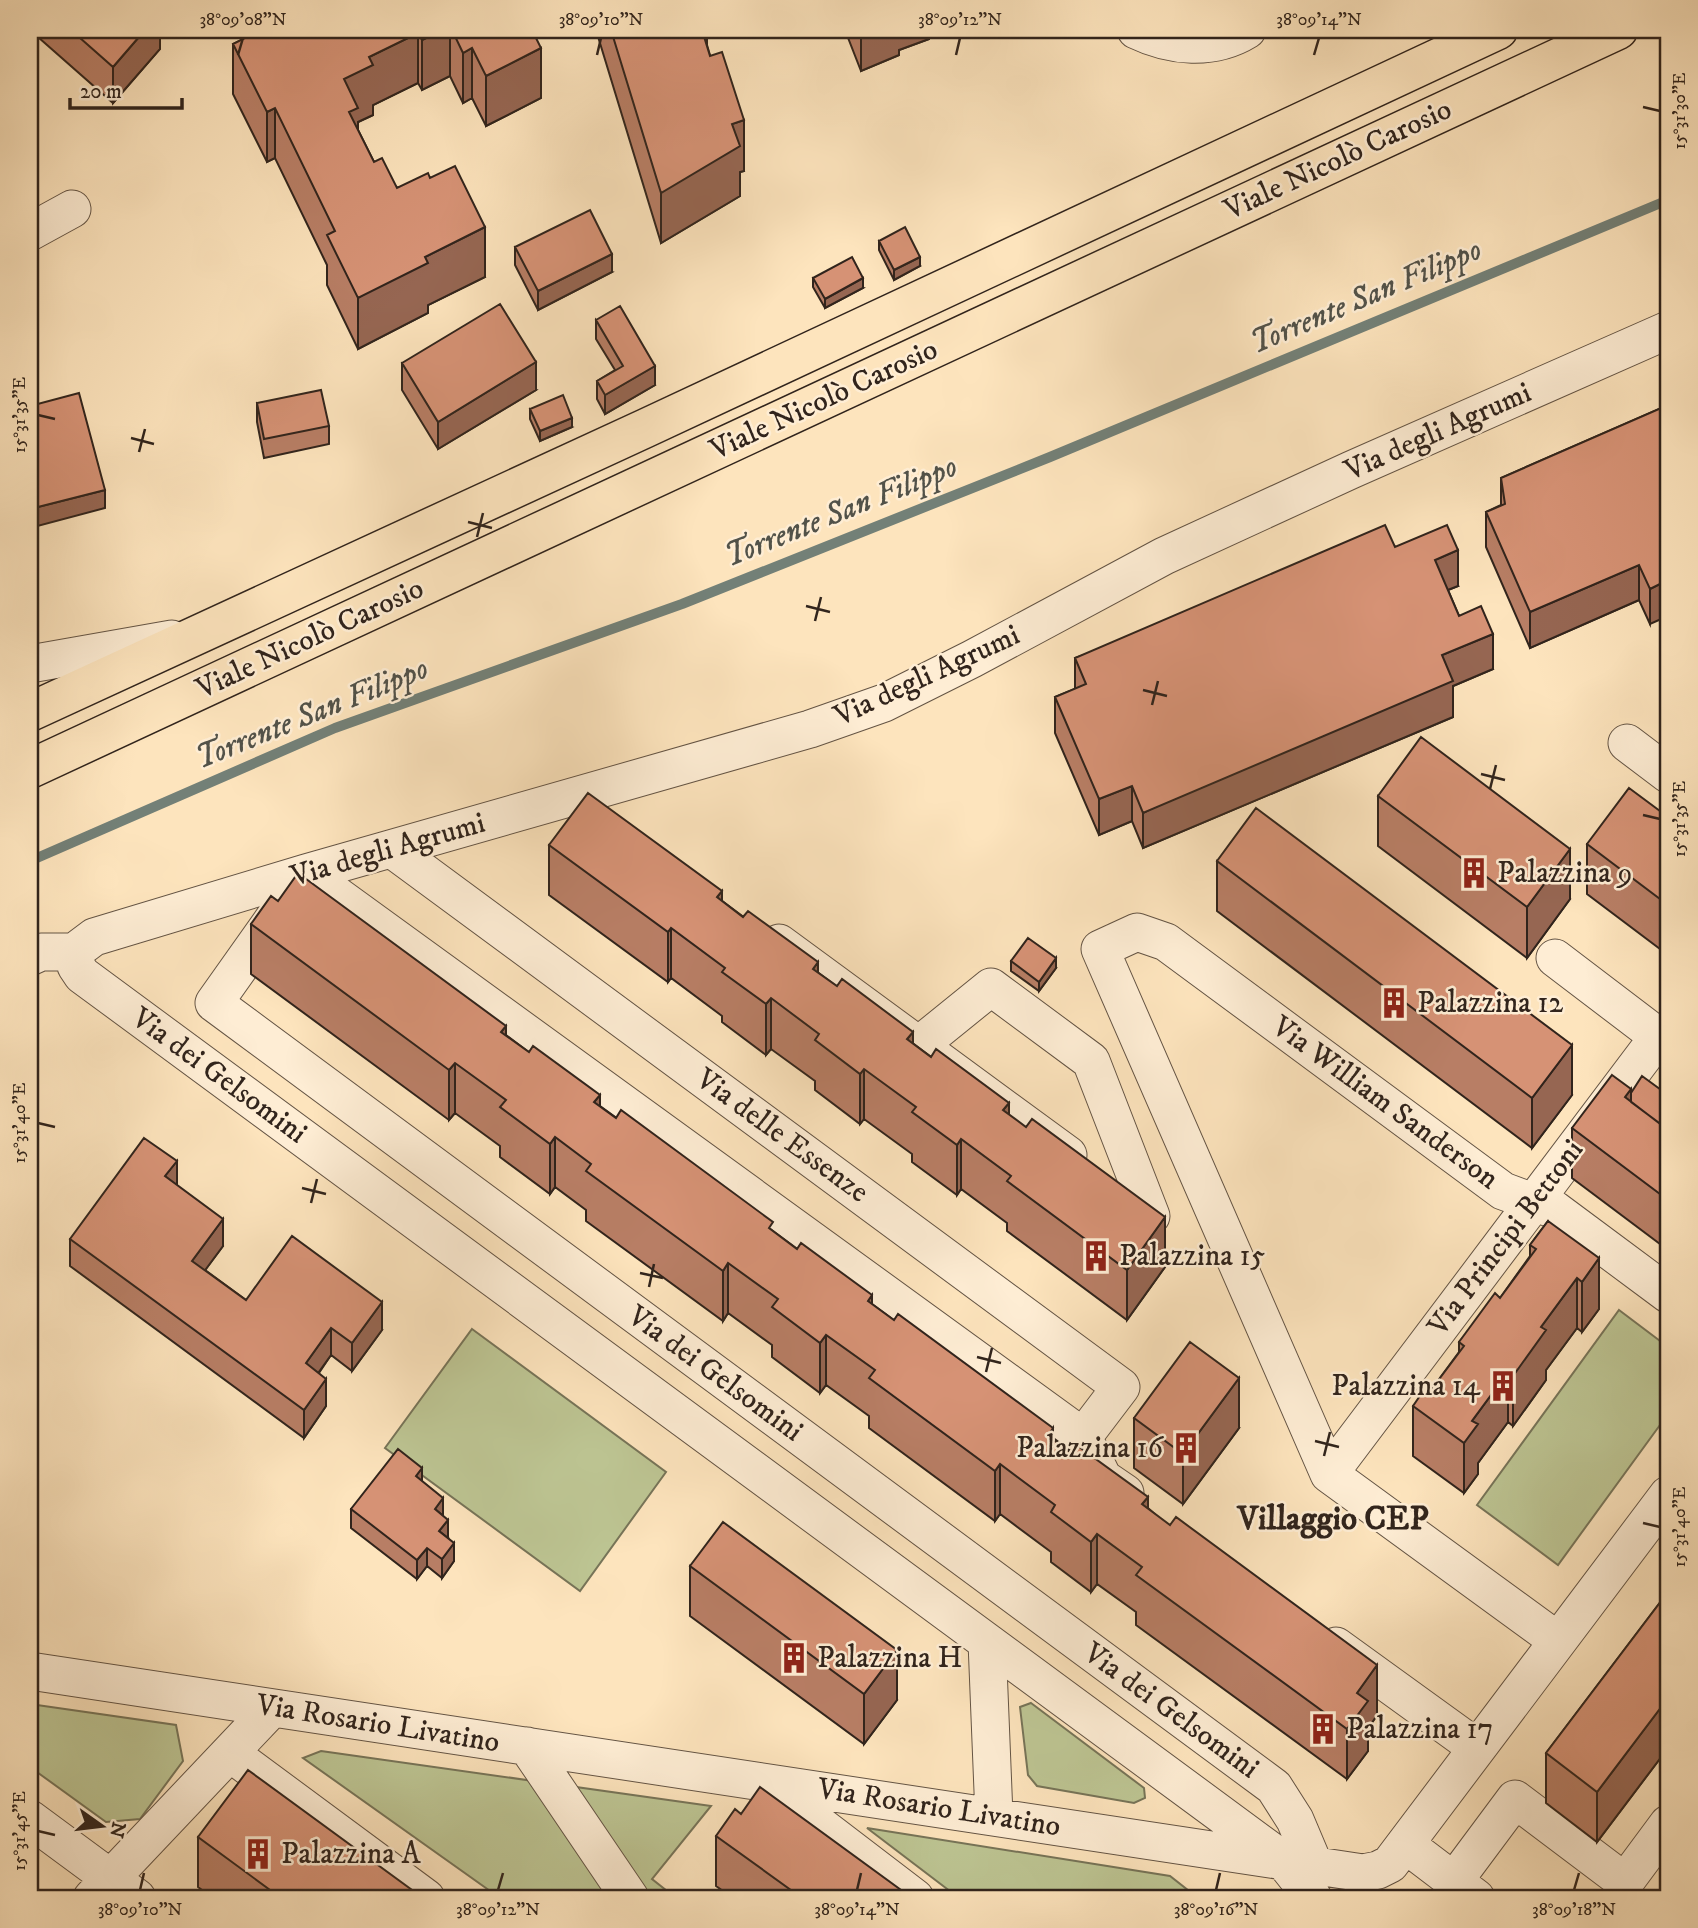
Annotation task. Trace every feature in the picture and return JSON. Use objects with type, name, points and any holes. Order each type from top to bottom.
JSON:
[{"type":"main road","name":"Viale Nicolò Carosio","points":[[30,712],[1498,30]]},
{"type":"main road","name":"Viale Nicolò Carosio","points":[[30,769],[1618,30]]},
{"type":"street","points":[[1136,30],[1175,43],[1209,44],[1247,30]]},
{"type":"street","points":[[30,232],[72,209]]},
{"type":"street","name":"Via degli Agrumi","points":[[30,957],[41,952],[74,952],[94,937],[306,873],[810,729],[884,703],[984,653],[1164,556],[1668,330]]},
{"type":"street","points":[[30,664],[201,634]]},
{"type":"street","points":[[1627,743],[1668,774]]},
{"type":"street","points":[[577,796],[610,820]]},
{"type":"street","name":"Via delle Essenze","points":[[392,849],[1121,1387],[1083,1437]]},
{"type":"street","points":[[306,873],[1083,1437],[1103,1478],[1149,1511]]},
{"type":"street","name":"Via dei Gelsomini","points":[[306,873],[214,1003],[1274,1787],[1295,1820],[1303,1874]]},
{"type":"street","points":[[753,925],[1151,1216],[1091,1061],[991,987],[918,1045]]},
{"type":"street","name":"Via William Sanderson","points":[[1329,1474],[1100,949],[1137,932],[1166,942],[1503,1191],[1555,1210],[1668,1294]]},
{"type":"street","name":"Via dei Gelsomini","points":[[74,952],[76,966],[82,975],[1303,1874]]},
{"type":"street","points":[[1555,958],[1663,1040]]},
{"type":"street","name":"Via Principi Bettoni","points":[[1329,1474],[1533,1202],[1663,1040]]},
{"type":"street","points":[[485,1273],[517,1227]]},
{"type":"street","points":[[759,1475],[791,1430]]},
{"type":"street","points":[[1329,1474],[1558,1641]]},
{"type":"street","name":"Via Rosario Livatino","points":[[30,1671],[994,1816],[1303,1874],[1363,1872],[1378,1870],[1390,1864],[1668,1495]]},
{"type":"street","points":[[1307,1625],[1477,1748]]},
{"type":"street","points":[[1037,1679],[1069,1635]]},
{"type":"street","points":[[987,1642],[994,1816]]},
{"type":"street","points":[[30,1819],[114,1892],[230,1753],[272,1708]]},
{"type":"street","points":[[527,1746],[630,1898]]},
{"type":"street","points":[[230,1753],[426,1898]]},
{"type":"street","points":[[762,1781],[915,1898]]},
{"type":"street","points":[[1405,1844],[1465,1890],[1516,1800],[1625,1882],[1668,1824]]},
{"type":"green space","points":[[1619,1310],[1668,1347],[1668,1414],[1558,1565],[1477,1505]]},
{"type":"green space","points":[[472,1329],[666,1472],[580,1591],[385,1448]]},
{"type":"green space","points":[[1031,1703],[1144,1788],[1145,1798],[1134,1803],[1037,1786],[1028,1775],[1020,1707]]},
{"type":"green space","points":[[30,1704],[176,1725],[183,1761],[140,1819],[106,1822],[30,1767]]},
{"type":"green space","points":[[321,1751],[711,1806],[652,1879],[676,1898],[500,1898],[303,1758]]},
{"type":"green space","points":[[867,1828],[1170,1876],[1198,1898],[959,1898]]},
{"type":"building","points":[[71,30],[145,30],[113,67]]},
{"type":"building","points":[[261,30],[443,30],[422,40],[418,33],[369,57],[373,65],[344,79],[358,108],[349,112],[374,162],[382,158],[397,188],[428,173],[430,178],[455,166],[485,227],[425,257],[428,263],[358,298],[327,235],[335,231],[275,108],[267,112],[233,44]]},
{"type":"building","points":[[452,30],[532,30],[541,48],[486,76],[472,48],[463,53]]},
{"type":"building","points":[[611,30],[702,30],[710,56],[722,52],[744,120],[732,124],[740,146],[661,193]]},
{"type":"building","points":[[590,210],[612,254],[538,291],[515,247]]},
{"type":"building","points":[[905,227],[920,257],[894,270],[879,241]]},
{"type":"building","points":[[852,257],[863,278],[825,299],[813,278]]},
{"type":"building","points":[[500,304],[536,362],[438,422],[402,363]]},
{"type":"building","points":[[620,306],[655,366],[605,395],[597,381],[623,366],[596,320]]},
{"type":"building","points":[[321,390],[329,426],[264,439],[257,403]]},
{"type":"building","points":[[79,393],[105,490],[30,509],[30,406]]},
{"type":"building","points":[[563,395],[572,418],[540,431],[530,409]]},
{"type":"building","points":[[1668,405],[1668,580],[1650,589],[1639,565],[1530,612],[1486,512],[1505,504],[1501,478]]},
{"type":"building","points":[[1385,525],[1395,547],[1447,525],[1458,550],[1435,560],[1459,616],[1481,606],[1493,634],[1442,655],[1453,681],[1143,813],[1132,786],[1099,799],[1055,697],[1086,684],[1075,658]]},
{"type":"building","points":[[1421,737],[1570,849],[1527,907],[1378,796]]},
{"type":"building","points":[[1629,788],[1668,817],[1668,905],[1587,844]]},
{"type":"building","points":[[588,793],[722,891],[717,897],[743,917],[748,911],[818,962],[813,969],[837,986],[842,979],[913,1032],[907,1039],[931,1057],[936,1049],[1009,1103],[1003,1110],[1026,1127],[1032,1119],[1165,1217],[1127,1270],[1007,1181],[1011,1176],[961,1139],[957,1145],[912,1112],[916,1107],[864,1069],[860,1074],[815,1040],[819,1034],[771,998],[766,1004],[722,972],[725,968],[671,928],[668,932],[549,845]]},
{"type":"building","points":[[1256,808],[1572,1045],[1532,1098],[1217,861]]},
{"type":"building","points":[[298,873],[506,1026],[501,1032],[529,1052],[533,1046],[600,1095],[594,1102],[616,1118],[621,1110],[773,1222],[769,1228],[797,1249],[801,1243],[872,1295],[868,1301],[894,1320],[898,1314],[1053,1428],[1048,1436],[1070,1452],[1075,1444],[1148,1497],[1142,1504],[1170,1525],[1176,1517],[1377,1665],[1357,1693],[1368,1701],[1347,1729],[1136,1575],[1142,1567],[1097,1534],[1091,1542],[1051,1512],[1055,1505],[1000,1464],[995,1471],[869,1378],[875,1370],[826,1335],[820,1343],[772,1307],[778,1299],[728,1263],[723,1271],[586,1171],[591,1164],[555,1137],[550,1144],[500,1107],[506,1100],[455,1063],[449,1070],[251,924],[271,896],[278,901]]},
{"type":"building","points":[[1028,938],[1056,958],[1039,982],[1011,961]]},
{"type":"building","points":[[1612,1075],[1631,1089],[1625,1097],[1668,1130],[1668,1200],[1572,1128]]},
{"type":"building","points":[[1642,1076],[1668,1095],[1668,1115],[1662,1125],[1631,1102],[1631,1093]]},
{"type":"building","points":[[144,1138],[177,1161],[165,1176],[223,1219],[192,1261],[246,1300],[292,1236],[382,1302],[352,1343],[331,1328],[306,1363],[326,1379],[304,1410],[70,1239]]},
{"type":"building","points":[[1548,1221],[1599,1258],[1582,1282],[1577,1278],[1541,1327],[1546,1330],[1513,1376],[1508,1372],[1472,1421],[1478,1424],[1464,1443],[1413,1406],[1426,1387],[1431,1390],[1464,1346],[1459,1342],[1495,1293],[1500,1298],[1536,1249],[1530,1245]]},
{"type":"building","points":[[1190,1342],[1239,1378],[1183,1454],[1134,1418]]},
{"type":"building","points":[[398,1449],[422,1468],[416,1476],[443,1498],[435,1509],[448,1520],[439,1531],[454,1543],[442,1559],[427,1548],[417,1560],[351,1509]]},
{"type":"building","points":[[723,1522],[897,1650],[864,1694],[690,1566]]},
{"type":"building","points":[[1668,1592],[1668,1698],[1597,1792],[1546,1753]]},
{"type":"building","points":[[248,1770],[423,1898],[281,1898],[198,1837]]},
{"type":"building","points":[[760,1787],[912,1898],[802,1898],[716,1836],[735,1809],[741,1814]]},
{"type":"waterway","name":"Torrente San Filippo","points":[[30,861],[335,728],[682,604],[1050,457],[1668,200]]},
{"type":"place","name":"Palazzina 9","points":[[1474,873]]},
{"type":"place","name":"Palazzina 12","points":[[1394,1003]]},
{"type":"place","name":"Palazzina 15","points":[[1096,1256]]},
{"type":"place","name":"Palazzina 14","points":[[1503,1386]]},
{"type":"place","name":"Palazzina 16","points":[[1186,1448]]},
{"type":"place","name":"Palazzina H","points":[[794,1658]]},
{"type":"place","name":"Palazzina 17","points":[[1323,1729]]},
{"type":"place","name":"Palazzina A","points":[[258,1854]]},
{"type":"district","name":"Villaggio CEP","points":[[1333,1519]]}]
